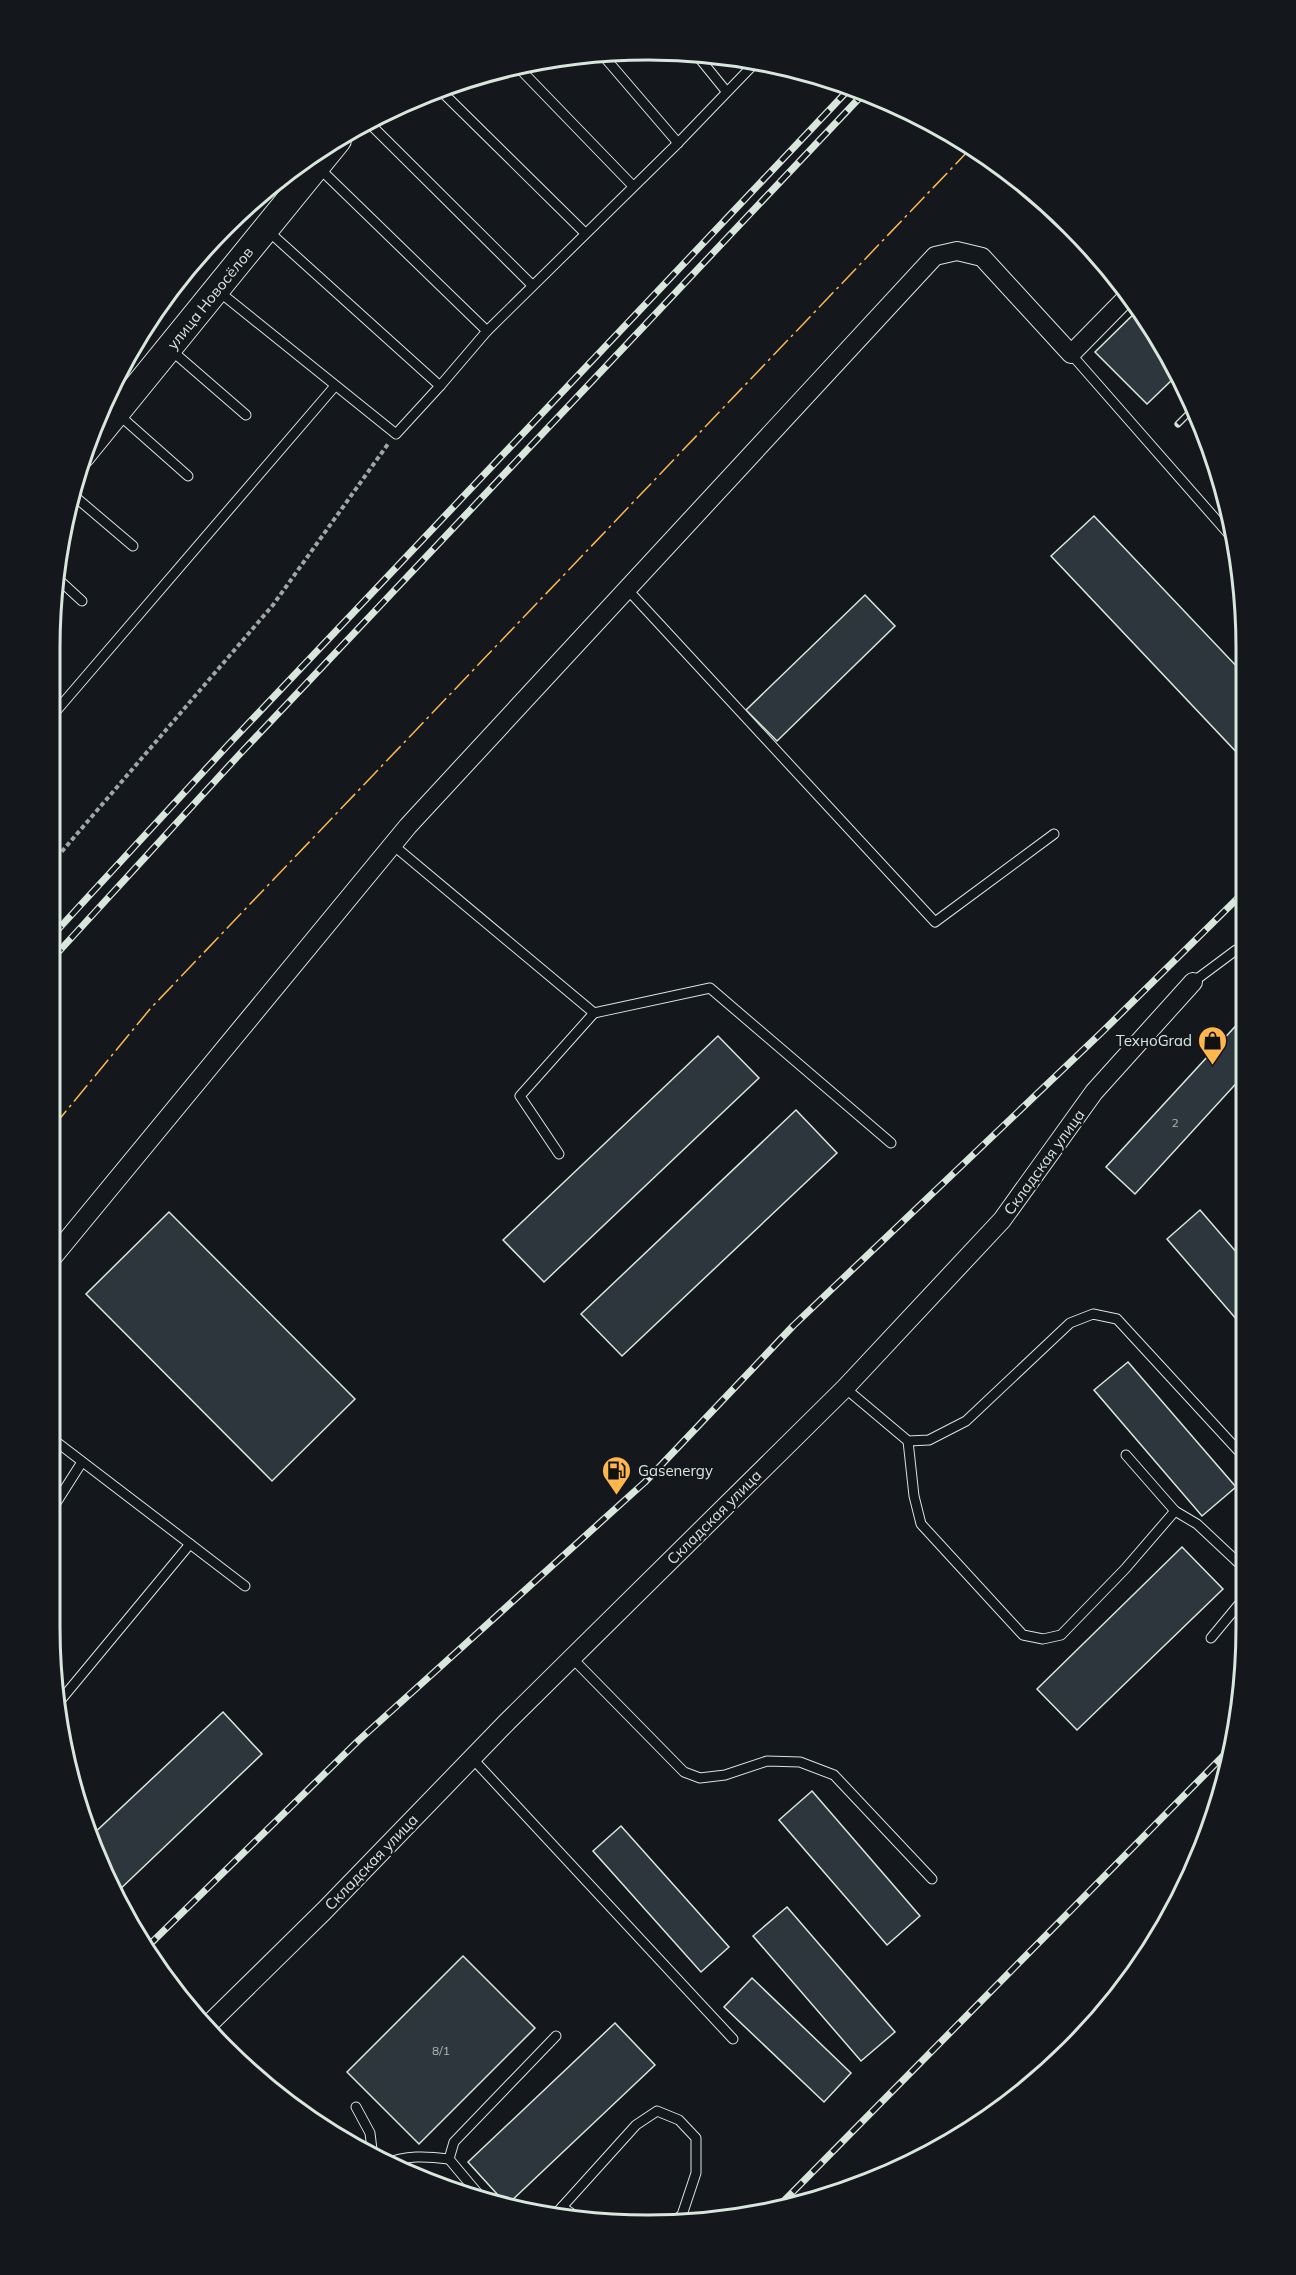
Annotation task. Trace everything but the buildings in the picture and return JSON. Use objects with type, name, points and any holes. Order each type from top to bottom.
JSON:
[{"type":"street","name":"улица Новосёлов","points":[[103,429],[324,157]]},
{"type":"street","points":[[60,1249],[393,845],[935,256],[957,251],[982,257],[1071,354],[1123,302]]},
{"type":"street","name":"Складская улица","points":[[212,2021],[324,1911],[472,1758],[845,1388],[1002,1220],[1094,1092],[1193,982]]},
{"type":"lane","points":[[608,61],[678,142]]},
{"type":"lane","points":[[703,63],[726,91]]},
{"type":"lane","points":[[217,290],[396,434],[487,331],[749,69]]},
{"type":"lane","points":[[524,73],[633,186]]},
{"type":"lane","points":[[446,96],[585,233]]},
{"type":"lane","points":[[374,129],[532,285]]},
{"type":"lane","points":[[317,166],[487,331]]},
{"type":"lane","points":[[266,229],[440,386]]},
{"type":"lane","points":[[169,348],[246,416]]},
{"type":"lane","points":[[1071,354],[1224,528]]},
{"type":"lane","points":[[60,707],[335,386]]},
{"type":"lane","points":[[116,412],[188,476]]},
{"type":"lane","points":[[79,499],[133,546]]},
{"type":"lane","points":[[64,584],[82,601]]},
{"type":"lane","points":[[627,589],[935,922],[1054,834]]},
{"type":"lane","points":[[393,845],[594,1013]]},
{"type":"lane","points":[[1193,982],[1236,950]]},
{"type":"lane","points":[[559,1154],[520,1096],[594,1013],[710,988],[891,1143]]},
{"type":"lane","points":[[845,1388],[908,1441],[929,1440],[966,1421],[1071,1323],[1093,1314],[1117,1319],[1236,1448]]},
{"type":"lane","points":[[908,1441],[914,1496],[921,1524],[1023,1635],[1043,1639],[1061,1635],[1125,1569],[1174,1511]]},
{"type":"lane","points":[[60,1445],[245,1586]]},
{"type":"lane","points":[[1126,1455],[1174,1511],[1197,1524],[1236,1561]]},
{"type":"lane","points":[[60,1497],[82,1462]]},
{"type":"lane","points":[[64,1696],[190,1544]]},
{"type":"lane","points":[[1211,1638],[1236,1607]]},
{"type":"lane","points":[[572,1658],[684,1772],[700,1778],[725,1775],[767,1761],[800,1762],[834,1775],[932,1879]]},
{"type":"lane","points":[[472,1758],[733,2039]]},
{"type":"lane","points":[[449,2159],[454,2142],[556,2036]]},
{"type":"lane","points":[[356,2107],[370,2133],[371,2145]]},
{"type":"lane","points":[[565,2209],[562,2207],[636,2125],[657,2111],[679,2120],[696,2138],[696,2173],[682,2214]]},
{"type":"lane","points":[[398,2159],[420,2156],[449,2159],[474,2188]]},
{"type":"path","points":[[60,854],[273,605],[396,434]]},
{"type":"railway","points":[[60,927],[228,745],[845,94]]},
{"type":"railway","points":[[60,950],[238,756],[858,99]]},
{"type":"railway","points":[[1178,424],[1187,415]]},
{"type":"railway","points":[[152,1942],[359,1740],[645,1482],[793,1326],[1101,1033],[1236,900]]},
{"type":"railway","points":[[787,2198],[1221,1758]]},
{"type":"power","points":[[60,1118],[150,1009],[966,153]]},
{"type":"place","name":"ТехноGrad","points":[[1213,1066]]},
{"type":"place","name":"Gasenergy","points":[[617,1496]]}]
